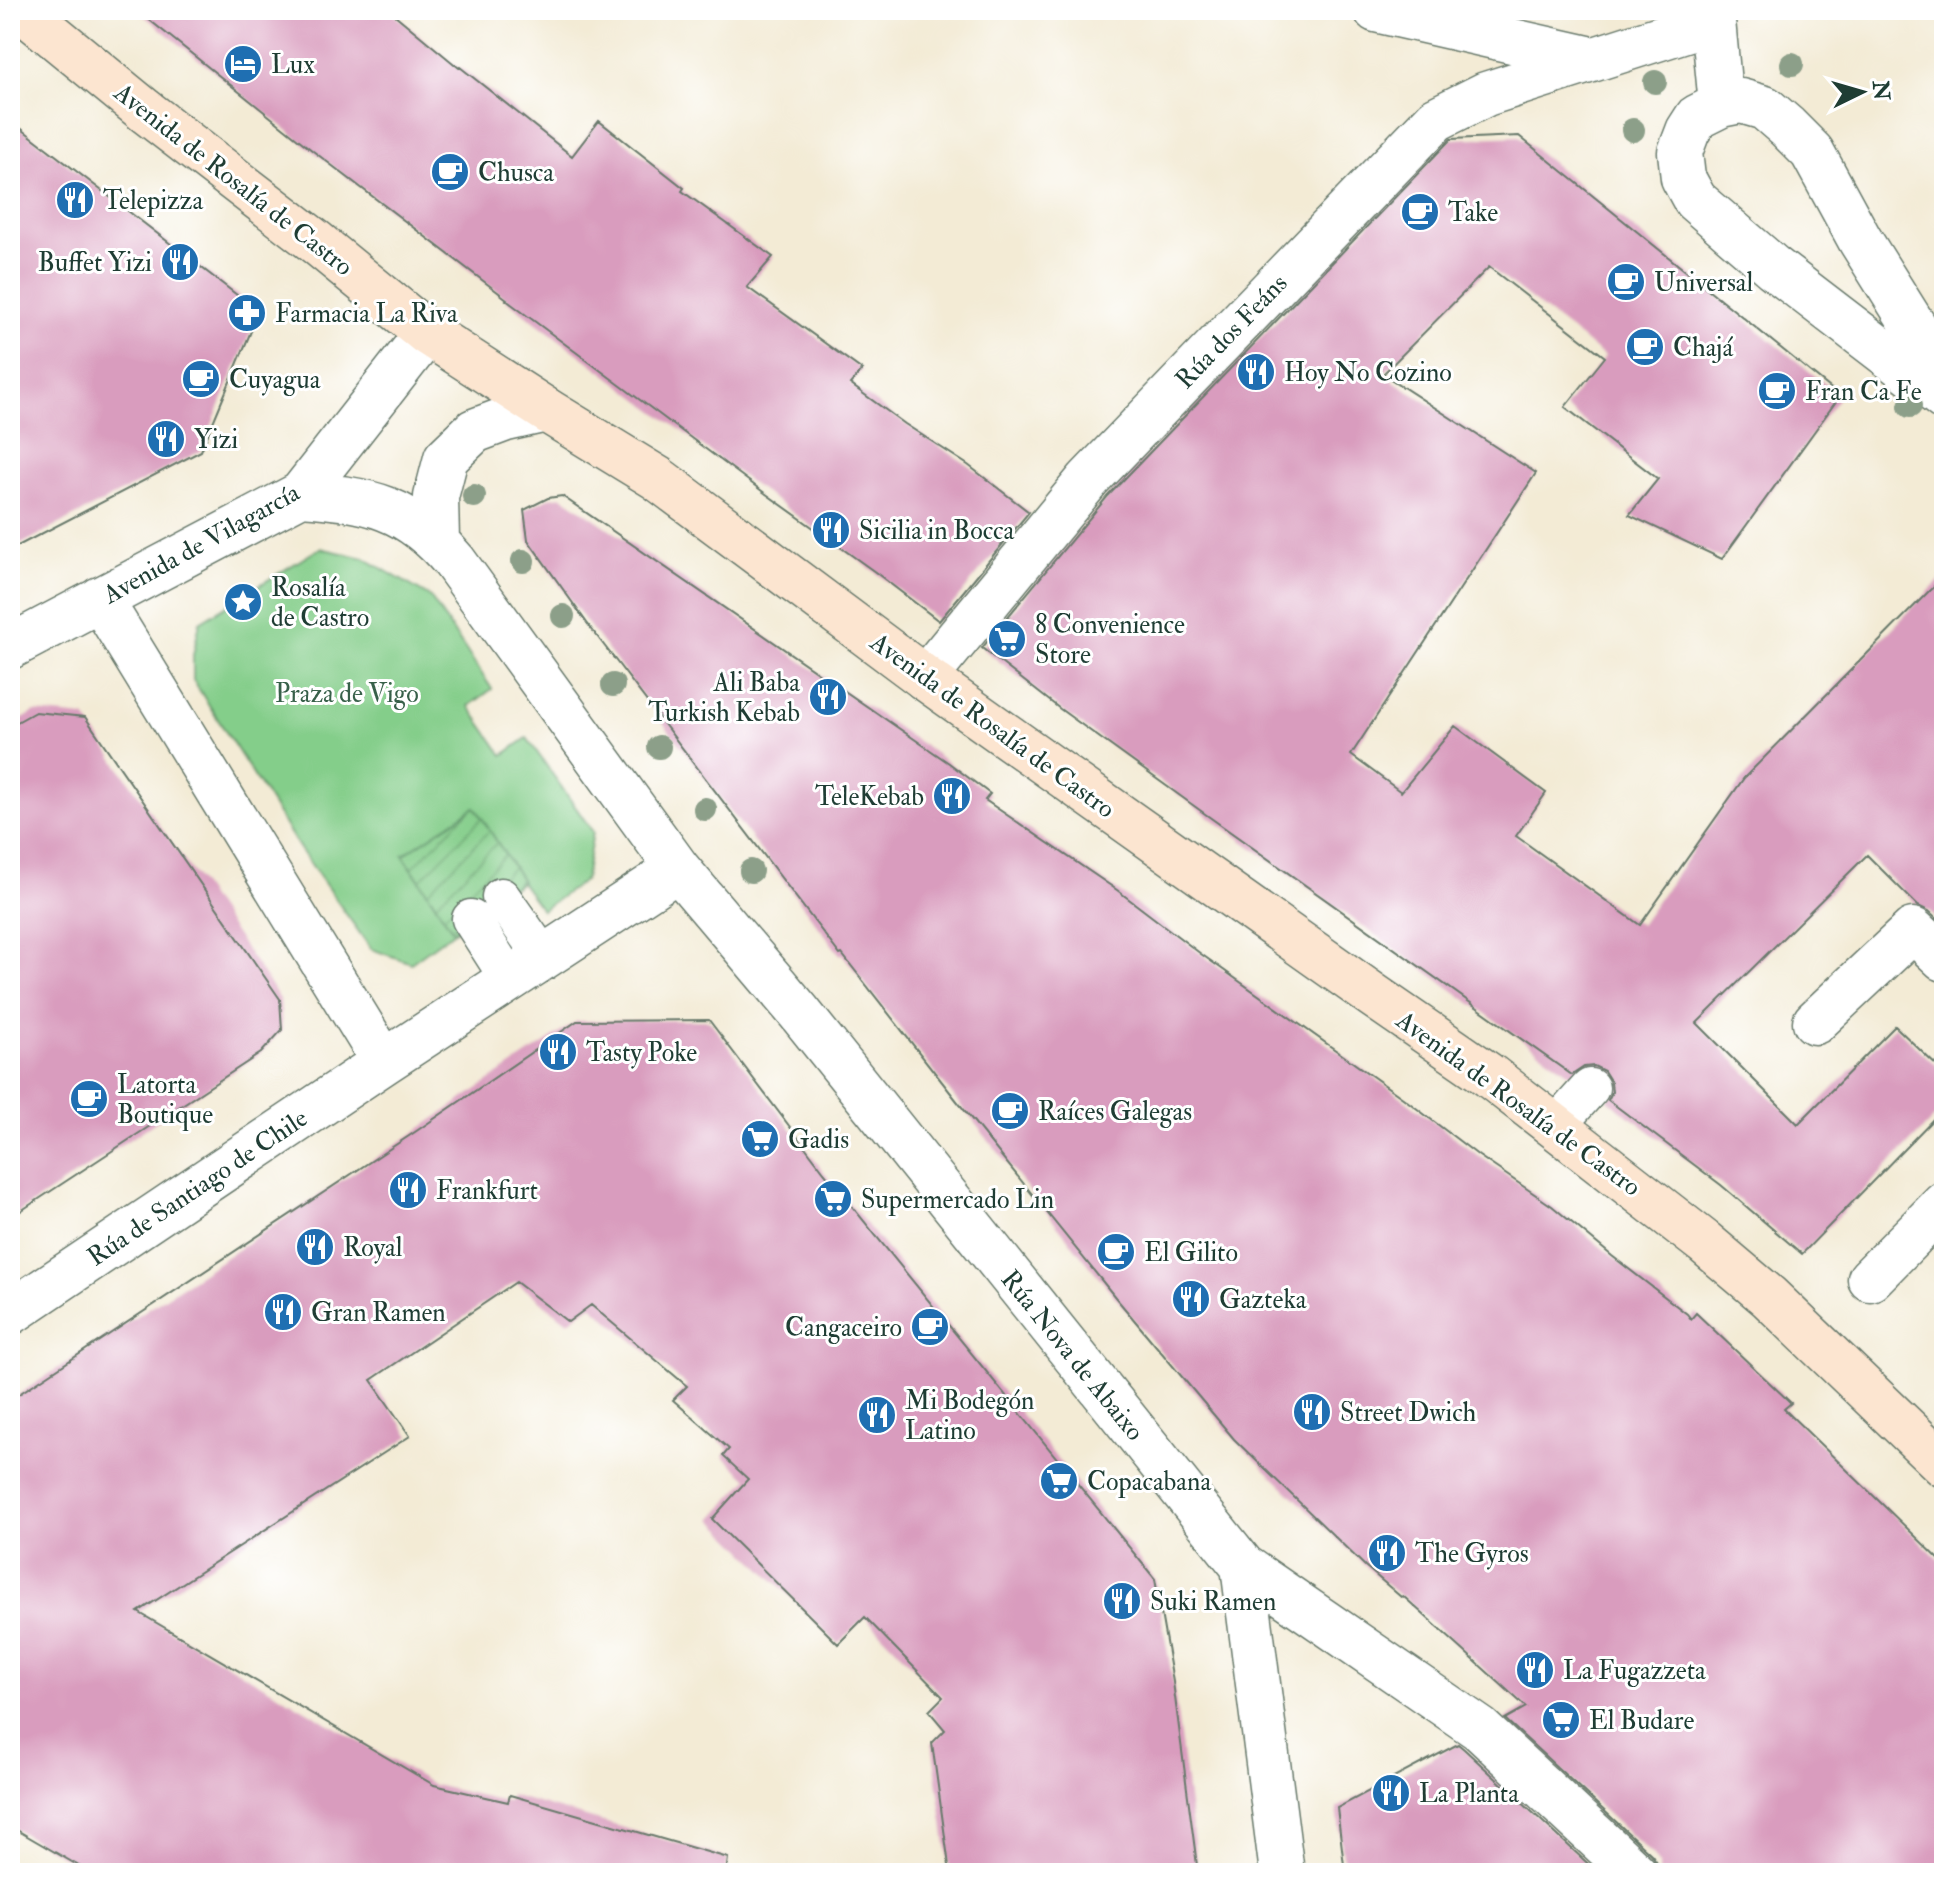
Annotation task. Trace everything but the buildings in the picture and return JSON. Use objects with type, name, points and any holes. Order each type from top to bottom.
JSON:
[{"type":"street","name":"Avenida de Rosalía de Castro","points":[[22,10],[427,333],[657,478],[925,678],[1490,1076],[1704,1242],[1769,1297],[1944,1465]]},
{"type":"street","points":[[1376,10],[1592,59]]},
{"type":"street","name":"Rúa dos Feáns","points":[[925,678],[1088,480],[1436,119],[1486,94],[1712,15],[1721,105]]},
{"type":"street","points":[[1944,374],[1860,240],[1812,152],[1765,108],[1741,101],[1721,105],[1697,117],[1680,152],[1683,178],[1695,200],[1773,267],[1944,398]]},
{"type":"street","name":"Avenida de Vilagarcía","points":[[10,647],[301,494],[427,333]]},
{"type":"street","points":[[437,540],[436,497],[446,458],[474,431],[506,419],[546,410]]},
{"type":"street","points":[[100,599],[384,1062],[678,869],[437,540],[412,520],[376,504],[301,494]]},
{"type":"street","name":"Rúa Nova de Abaixo","points":[[678,869],[817,1034],[1243,1566],[1480,1729],[1635,1873]]},
{"type":"street","points":[[1815,1022],[1913,930],[1944,959]]},
{"type":"street","name":"Rúa de Santiago de Chile","points":[[10,1313],[384,1062]]},
{"type":"street","points":[[1870,1279],[1944,1204]]},
{"type":"street","points":[[1243,1566],[1282,1873]]},
{"type":"lane","points":[[501,897],[527,969]]},
{"type":"lane","points":[[471,919],[527,969]]},
{"type":"lane","points":[[1556,1126],[1590,1088]]},
{"type":"green space","name":"Praza de Vigo","points":[[320,548],[364,558],[430,597],[492,689],[469,706],[503,755],[527,738],[593,832],[585,880],[542,910],[521,882],[411,963],[371,949],[300,849],[193,680],[193,655],[200,622]]},
{"type":"green space","points":[[475,807],[522,881],[453,931],[403,855]]},
{"type":"place","name":"Lux","points":[[243,64]]},
{"type":"place","name":"Chusca","points":[[450,172]]},
{"type":"place","name":"Telepizza","points":[[75,200]]},
{"type":"place","name":"Take","points":[[1420,212]]},
{"type":"place","name":"Buffet Yizi","points":[[180,262]]},
{"type":"place","name":"Universal","points":[[1626,282]]},
{"type":"place","name":"Farmacia La Riva","points":[[247,313]]},
{"type":"place","name":"Chajá","points":[[1645,347]]},
{"type":"place","name":"Hoy No Cozino","points":[[1256,372]]},
{"type":"place","name":"Cuyagua","points":[[201,379]]},
{"type":"place","name":"Fran Ca Fe","points":[[1777,391]]},
{"type":"place","name":"Yizi","points":[[166,439]]},
{"type":"place","name":"Sicilia in Bocca","points":[[831,530]]},
{"type":"place","name":"Rosalía de Castro","points":[[243,602]]},
{"type":"place","name":"8 Convenience Store","points":[[1007,639]]},
{"type":"place","name":"Ali Baba Turkish Kebab","points":[[828,697]]},
{"type":"place","name":"TeleKebab","points":[[952,796]]},
{"type":"place","name":"Tasty Poke","points":[[558,1052]]},
{"type":"place","name":"Latorta Boutique","points":[[89,1099]]},
{"type":"place","name":"Raíces Galegas","points":[[1010,1111]]},
{"type":"place","name":"Gadis","points":[[760,1139]]},
{"type":"place","name":"Frankfurt","points":[[408,1190]]},
{"type":"place","name":"Supermercado Lin","points":[[833,1199]]},
{"type":"place","name":"Royal","points":[[315,1247]]},
{"type":"place","name":"El Gilito","points":[[1116,1252]]},
{"type":"place","name":"Gazteka","points":[[1191,1299]]},
{"type":"place","name":"Gran Ramen","points":[[283,1312]]},
{"type":"place","name":"Cangaceiro","points":[[930,1327]]},
{"type":"place","name":"Street Dwich","points":[[1312,1412]]},
{"type":"place","name":"Mi Bodegón Latino","points":[[877,1415]]},
{"type":"place","name":"Copacabana","points":[[1059,1481]]},
{"type":"place","name":"The Gyros","points":[[1387,1553]]},
{"type":"place","name":"Suki Ramen","points":[[1122,1601]]},
{"type":"place","name":"La Fugazzeta","points":[[1535,1670]]},
{"type":"place","name":"El Budare","points":[[1561,1720]]},
{"type":"place","name":"La Planta","points":[[1391,1793]]}]
